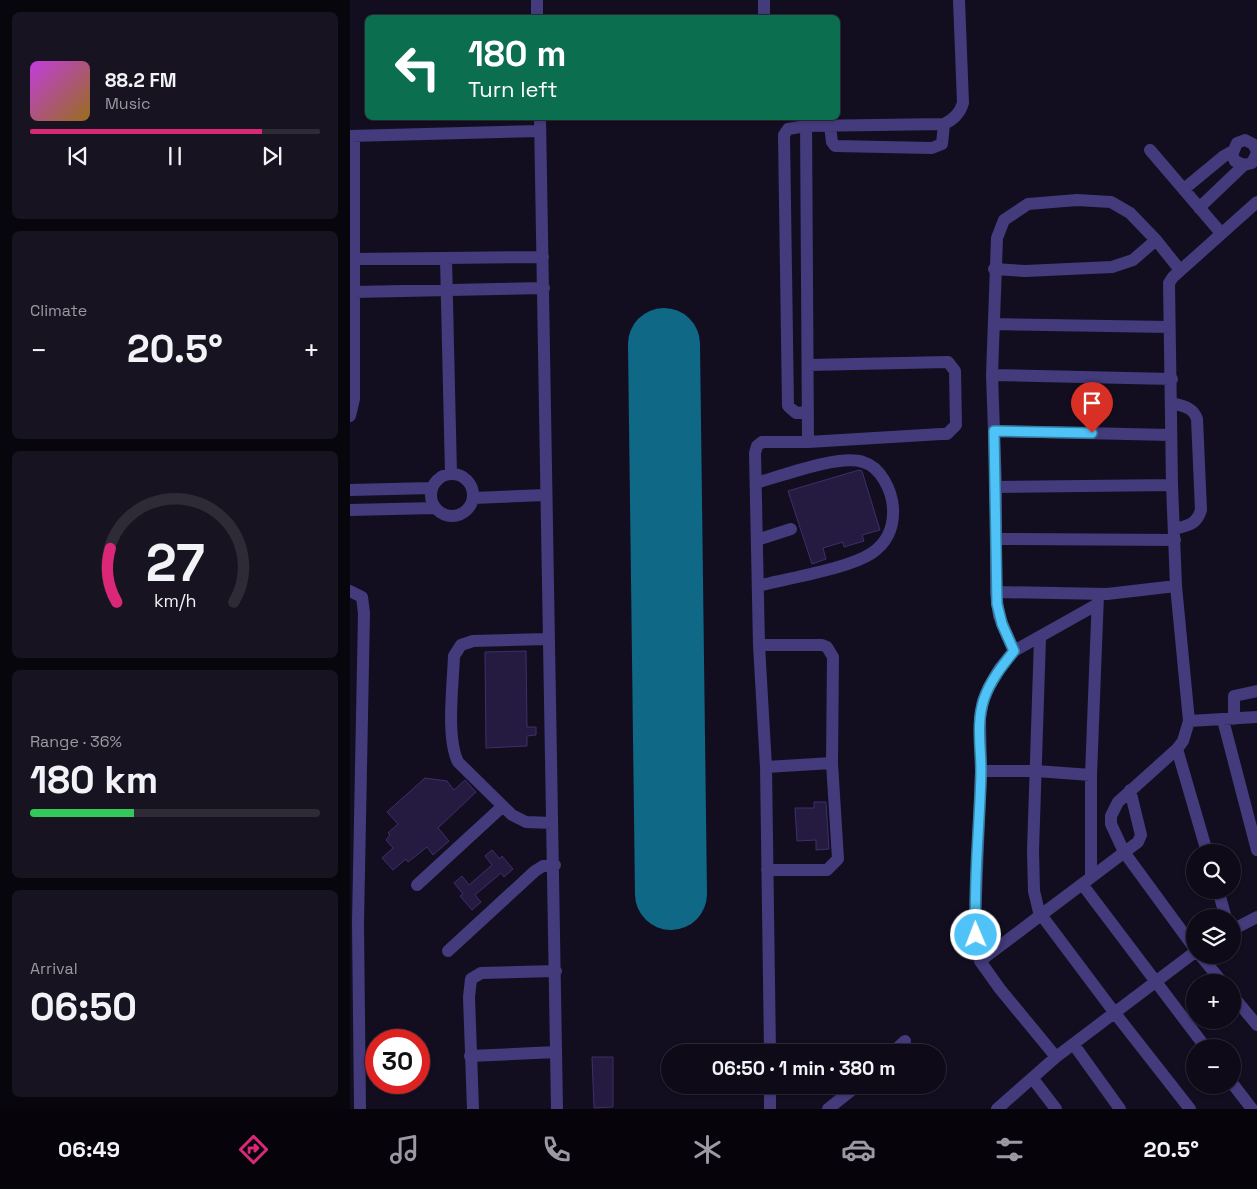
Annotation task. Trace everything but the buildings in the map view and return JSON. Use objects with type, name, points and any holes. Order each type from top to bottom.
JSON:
[{"type":"street","points":[[536,0],[537,15]]},
{"type":"street","points":[[764,0],[764,15]]},
{"type":"street","points":[[808,412],[796,412],[788,406],[784,135],[788,129],[806,122],[830,126],[944,124],[957,114],[963,102],[959,0]]},
{"type":"street","points":[[540,120],[544,288],[545,495],[552,824],[555,866],[557,1109]]},
{"type":"street","points":[[806,122],[808,442]]},
{"type":"street","points":[[830,126],[832,142],[835,146],[932,148],[942,144],[944,124]]},
{"type":"street","points":[[350,416],[354,399],[352,136],[540,131]]},
{"type":"street","points":[[1184,189],[1232,151],[1237,144],[1245,140],[1253,144],[1253,158],[1257,175]]},
{"type":"street","points":[[1150,150],[1221,233]]},
{"type":"street","points":[[1232,151],[1235,161],[1253,158]]},
{"type":"street","points":[[1199,208],[1253,158]]},
{"type":"street","points":[[1014,651],[999,616],[996,592],[997,539],[992,375],[994,269],[999,228],[1004,220],[1028,204],[1077,200],[1111,202],[1130,212],[1180,270]]},
{"type":"street","points":[[1186,938],[1124,852],[1112,830],[1111,816],[1118,802],[1130,790],[1168,760],[1183,741],[1189,721],[1176,586],[1171,435],[1170,283],[1180,270],[1257,202]]},
{"type":"street","points":[[784,223],[807,222]]},
{"type":"street","points":[[994,269],[1025,271],[1112,267],[1133,260],[1156,240]]},
{"type":"street","points":[[352,259],[543,257]]},
{"type":"street","points":[[446,259],[451,474]]},
{"type":"street","points":[[354,292],[544,288]]},
{"type":"street","points":[[994,324],[1170,327]]},
{"type":"street","points":[[770,1044],[766,767],[759,645],[755,453],[757,446],[770,441],[808,442],[947,434],[956,425],[955,371],[948,362],[808,365]]},
{"type":"street","points":[[992,375],[1172,379]]},
{"type":"street","points":[[997,539],[1175,535],[1190,526],[1201,510],[1197,419],[1187,406],[1171,403]]},
{"type":"street","points":[[994,431],[1171,435]]},
{"type":"street","points":[[756,483],[839,461],[864,462],[880,475],[886,484],[891,495],[893,516],[892,527],[886,541],[859,560],[758,586]]},
{"type":"street","points":[[457,474],[468,480],[472,486],[474,498],[467,511],[458,516],[442,515],[435,508],[431,495],[432,488],[443,476],[457,474]]},
{"type":"street","points":[[996,486],[1172,485]]},
{"type":"street","points":[[350,490],[432,488]]},
{"type":"street","points":[[474,498],[545,495]]},
{"type":"street","points":[[350,510],[435,508]]},
{"type":"street","points":[[757,540],[791,529]]},
{"type":"street","points":[[996,592],[1097,600],[1176,586]]},
{"type":"street","points":[[350,591],[362,597],[364,613],[356,812],[360,1109]]},
{"type":"street","points":[[1056,1058],[1000,989],[980,961],[975,921],[981,771],[980,718],[983,701],[1000,668],[1014,651],[1040,638],[1097,600]]},
{"type":"street","points":[[1097,600],[1086,881],[1155,981],[1199,1039]]},
{"type":"street","points":[[1040,638],[1033,880],[1041,917],[1190,1109]]},
{"type":"street","points":[[548,639],[473,641],[461,645],[454,656],[452,739],[454,753],[458,762],[502,806],[526,822],[552,824]]},
{"type":"street","points":[[759,645],[822,644],[831,652],[832,763],[838,859],[827,870],[767,870]]},
{"type":"street","points":[[1257,690],[1234,696],[1228,720],[1257,850]]},
{"type":"street","points":[[1189,721],[1257,717]]},
{"type":"street","points":[[1177,749],[1205,844]]},
{"type":"street","points":[[766,767],[832,763]]},
{"type":"street","points":[[981,771],[1036,771],[1091,775]]},
{"type":"street","points":[[980,961],[1041,917],[1138,842],[1141,835],[1130,790]]},
{"type":"street","points":[[417,885],[502,806]]},
{"type":"street","points":[[448,951],[535,870],[543,866],[555,866]]},
{"type":"street","points":[[1241,926],[1255,921]]},
{"type":"street","points":[[997,1109],[1056,1058],[1186,958]]},
{"type":"street","points":[[1207,964],[1215,974]]},
{"type":"street","points":[[473,1109],[469,989],[474,976],[481,973],[556,971]]},
{"type":"street","points":[[1241,1006],[1257,1025]]},
{"type":"street","points":[[902,1044],[905,1041]]},
{"type":"street","points":[[1074,1045],[1120,1109]]},
{"type":"street","points":[[470,1056],[556,1052]]},
{"type":"street","points":[[1033,1079],[1056,1109]]},
{"type":"street","points":[[770,1094],[770,1109]]},
{"type":"street","points":[[828,1109],[847,1094]]},
{"type":"street","points":[[1240,1094],[1252,1109]]},
{"type":"runway","points":[[664,344],[671,894]]},
{"type":"route","points":[[976,935],[981,771],[980,718],[983,701],[989,687],[1000,668],[1014,651],[999,616],[997,604],[994,431],[1092,433]]}]
